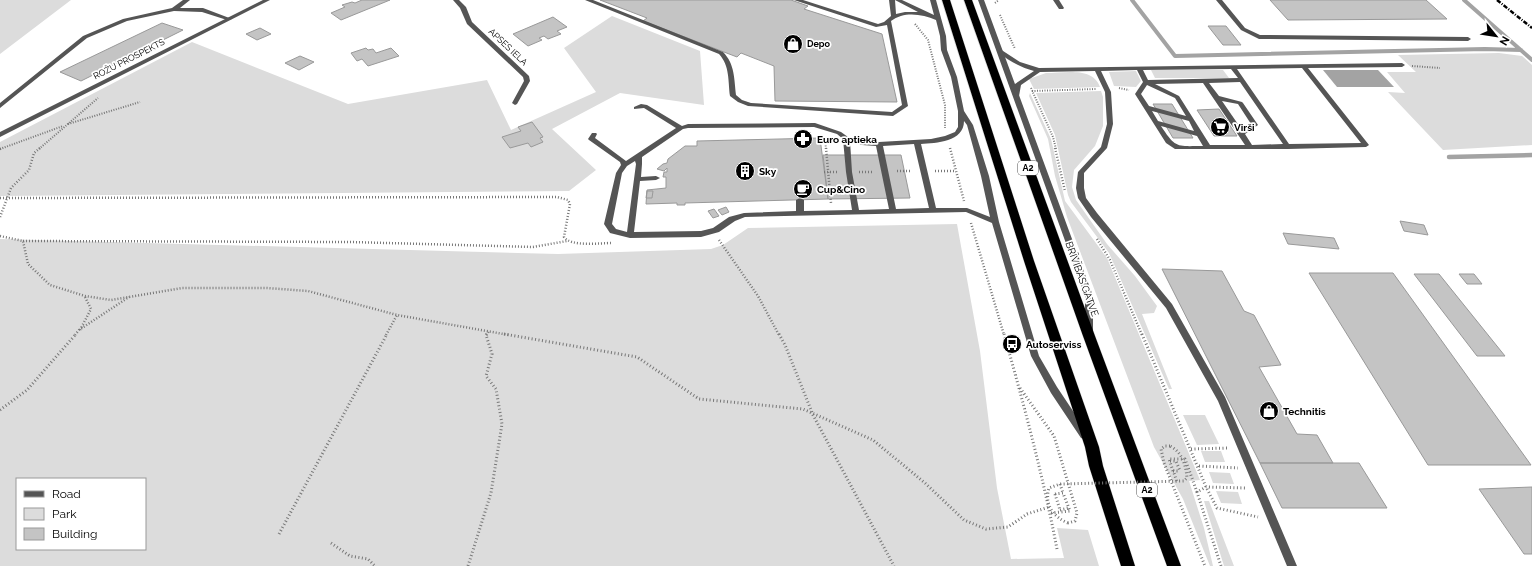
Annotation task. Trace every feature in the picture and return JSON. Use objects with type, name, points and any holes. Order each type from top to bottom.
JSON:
[{"type":"highway","points":[[946,0],[1029,260],[1092,447],[1096,466],[1128,566]]},
{"type":"highway","name":"BRĪVĪBAS GATVE","points":[[968,0],[1089,336],[1174,566]]},
{"type":"street","points":[[174,10],[187,0]]},
{"type":"street","name":"ROŽU PROSPEKTS","points":[[0,135],[104,81],[267,0]]},
{"type":"street","name":"APSES IELA","points":[[456,0],[463,7],[469,23],[526,76],[527,81],[524,89],[515,103]]},
{"type":"street","points":[[588,0],[721,53],[728,58],[733,96],[750,105],[893,114],[906,106],[889,22]]},
{"type":"street","points":[[797,0],[878,26],[889,22],[894,17],[907,13],[924,14]]},
{"type":"street","points":[[892,0],[894,17]]},
{"type":"street","points":[[898,0],[924,14],[938,19]]},
{"type":"street","points":[[933,0],[943,36],[944,50],[954,77],[961,111],[961,127],[957,133],[946,138],[917,142],[879,144],[846,138],[839,133],[814,124],[688,126],[681,128],[624,165],[620,173],[608,224],[613,231],[630,235],[701,234],[716,230],[732,220],[744,215],[933,210],[967,210],[995,222]]},
{"type":"street","points":[[981,0],[1089,296],[1089,336]]},
{"type":"street","points":[[1056,0],[1061,8]]},
{"type":"street","points":[[1219,0],[1243,29],[1259,37],[1468,39]]},
{"type":"street","points":[[0,106],[85,37],[125,20],[174,10],[203,10],[228,19]]},
{"type":"street","points":[[1000,51],[1013,61],[1039,70],[1402,65]]},
{"type":"street","points":[[1146,82],[1138,94],[1168,142],[1176,148],[1366,145],[1303,66]]},
{"type":"street","points":[[1233,67],[1288,147]]},
{"type":"street","points":[[1097,69],[1106,89],[1110,124],[1104,148],[1082,172],[1080,188],[1082,198],[1094,215],[1169,306],[1222,400],[1292,566]]},
{"type":"street","points":[[1139,69],[1146,82],[1177,98],[1208,148]]},
{"type":"street","points":[[1016,96],[1018,84],[1039,70]]},
{"type":"street","points":[[1146,82],[1242,80]]},
{"type":"street","points":[[1205,81],[1250,147]]},
{"type":"street","points":[[0,96],[12,96]]},
{"type":"street","points":[[1217,98],[1240,103],[1255,125],[1241,134]]},
{"type":"street","points":[[636,108],[645,106],[663,120],[681,128]]},
{"type":"street","points":[[1146,107],[1191,120]]},
{"type":"street","points":[[961,111],[970,125],[985,176],[995,222],[1035,356],[1054,390],[1092,447]]},
{"type":"street","points":[[1155,122],[1199,134]]},
{"type":"street","points":[[594,134],[591,138],[615,151],[623,161],[624,165]]},
{"type":"street","points":[[846,138],[849,172],[856,212]]},
{"type":"street","points":[[917,142],[933,210]]},
{"type":"street","points":[[879,144],[893,211]]},
{"type":"street","points":[[630,235],[639,164],[638,156]]},
{"type":"street","points":[[637,179],[656,178]]},
{"type":"street","points":[[800,200],[800,213]]},
{"type":"path","points":[[993,0],[1020,60],[1020,64]]},
{"type":"path","points":[[995,3],[999,0]]},
{"type":"path","points":[[913,20],[928,40],[945,105],[946,113],[944,121],[946,138],[967,210],[975,231],[1019,386],[1051,514],[1057,549]]},
{"type":"path","points":[[1402,65],[1440,68]]},
{"type":"path","points":[[1025,79],[1053,136],[1065,194]]},
{"type":"path","points":[[0,217],[11,188],[29,170],[34,153],[100,96],[104,81]]},
{"type":"path","points":[[1032,91],[1106,89],[1128,90],[1138,94]]},
{"type":"path","points":[[0,149],[66,125],[140,102]]},
{"type":"path","points":[[825,137],[834,213]]},
{"type":"path","points":[[0,198],[557,197],[568,200],[570,204],[564,237],[567,241]]},
{"type":"path","points":[[0,236],[23,240],[343,242],[533,247],[567,241],[574,243],[613,243]]},
{"type":"path","points":[[713,241],[718,238]]},
{"type":"path","points":[[1096,239],[1110,260],[1199,466],[1206,487],[1217,508],[1272,520]]},
{"type":"path","points":[[23,240],[28,264],[50,285],[85,296],[111,300],[182,288],[267,288],[308,291],[397,315],[637,357],[699,399],[787,406],[803,409],[873,440],[924,483],[964,520],[986,529],[1008,527],[1027,514],[1049,507]]},
{"type":"path","points":[[723,245],[758,296],[785,345],[813,414],[894,566]]},
{"type":"path","points":[[0,410],[27,390],[49,367],[79,330],[91,309],[85,296]]},
{"type":"path","points":[[79,330],[131,296]]},
{"type":"path","points":[[278,534],[397,315]]},
{"type":"path","points":[[468,566],[491,493],[502,424],[496,389],[486,376],[492,354],[486,335],[490,331]]},
{"type":"path","points":[[1019,386],[1054,436],[1058,448],[1076,513],[1075,521],[1068,523],[1061,521],[1054,514],[1048,504],[1046,495],[1049,488],[1060,484],[1177,482],[1184,481],[1187,478],[1187,472],[1180,453],[1175,448],[1165,446],[1161,449],[1164,463],[1186,521],[1205,566]]},
{"type":"path","points":[[1191,449],[1242,448]]},
{"type":"path","points":[[1177,482],[1170,461],[1176,461],[1180,471],[1173,471],[1169,459],[1185,459],[1221,566]]},
{"type":"path","points":[[1199,466],[1250,468]]},
{"type":"path","points":[[1051,514],[1070,511],[1063,493],[1055,494],[1060,510],[1069,508],[1060,484]]},
{"type":"path","points":[[1197,492],[1206,487],[1259,489]]},
{"type":"path","points":[[331,544],[352,556],[363,557],[372,561],[374,566]]},
{"type":"green space","points":[[0,0],[71,0],[0,54]]},
{"type":"green space","points":[[612,16],[700,51],[704,105],[620,93],[552,129],[596,170],[569,191],[0,196],[0,142],[192,42],[348,104],[487,80],[511,130],[596,92],[564,48]]},
{"type":"green space","points":[[1499,53],[1522,56],[1532,65],[1532,145],[1443,150],[1388,92],[1405,93],[1387,72],[1416,72],[1398,55]]},
{"type":"green space","points":[[1151,70],[1223,70],[1229,78],[1155,78]]},
{"type":"green space","points":[[1136,71],[1141,81],[1136,87],[1114,86],[1109,72]]},
{"type":"green space","points":[[1046,73],[1084,73],[1096,80],[1100,87],[1034,89],[1029,79]]},
{"type":"green space","points":[[1101,91],[1103,97],[1103,126],[1095,146],[1074,170],[1072,187],[1076,200],[1107,244],[1135,276],[1157,306],[1154,313],[1142,314],[1172,389],[1169,389],[1109,253],[1071,202],[1068,195],[1055,135],[1036,93]]},
{"type":"green space","points":[[1030,93],[1051,139],[1065,201],[1107,258],[1200,480],[1189,481],[1204,528],[1213,566],[1210,566],[1183,499],[1154,447],[1067,217],[1055,176],[1048,139],[1029,96]]},
{"type":"green space","points":[[957,224],[980,351],[997,488],[1011,559],[1064,558],[1057,528],[1088,530],[1099,566],[0,566],[0,239],[558,254],[711,249],[723,245],[748,228]]},
{"type":"green space","points":[[1183,415],[1205,415],[1219,444],[1197,445]]},
{"type":"green space","points":[[1201,451],[1221,451],[1225,462],[1205,462]]},
{"type":"green space","points":[[1209,472],[1230,473],[1234,484],[1213,483]]},
{"type":"green space","points":[[1216,491],[1238,492],[1242,504],[1221,503]]},
{"type":"green space","points":[[1204,501],[1209,501],[1234,566],[1224,566]]},
{"type":"shaded area","points":[[1323,70],[1378,70],[1394,87],[1337,87]]},
{"type":"building","points":[[362,0],[390,0],[341,20],[331,13],[345,7],[342,5],[352,2],[355,3]]},
{"type":"building","name":"Depo","points":[[600,0],[791,0],[808,6],[804,9],[882,34],[897,102],[775,101],[774,66],[741,53],[737,57],[643,21],[647,18]]},
{"type":"building","points":[[1270,0],[1426,0],[1447,19],[1288,20]]},
{"type":"building","points":[[553,17],[567,27],[557,31],[561,34],[548,39],[544,36],[539,38],[542,40],[528,46],[513,34]]},
{"type":"building","points":[[162,23],[183,30],[81,81],[60,72]]},
{"type":"building","points":[[1208,26],[1226,26],[1241,45],[1223,45]]},
{"type":"building","points":[[260,28],[271,34],[257,40],[246,34]]},
{"type":"building","points":[[366,48],[368,50],[373,49],[376,53],[391,48],[399,56],[368,66],[362,59],[357,61],[351,53]]},
{"type":"building","points":[[300,56],[314,62],[299,70],[285,63]]},
{"type":"building","points":[[1153,104],[1172,104],[1193,138],[1173,138]]},
{"type":"building","name":"Virši","points":[[1219,109],[1237,136],[1214,136],[1197,110]]},
{"type":"building","points":[[532,122],[543,137],[540,138],[543,142],[531,147],[528,143],[510,148],[502,137],[521,131],[518,127]]},
{"type":"building","name":"Sky","points":[[820,138],[828,199],[685,203],[685,205],[677,205],[677,203],[646,204],[647,190],[666,188],[666,177],[663,177],[664,172],[667,172],[667,168],[664,171],[657,169],[663,164],[667,163],[668,159],[685,146],[697,146],[697,141]]},
{"type":"building","points":[[823,155],[901,155],[910,198],[828,199]]},
{"type":"building","points":[[647,191],[653,191],[652,198],[646,198]]},
{"type":"building","points":[[726,207],[729,212],[722,215],[718,210]]},
{"type":"building","points":[[714,209],[719,216],[713,218],[708,211]]},
{"type":"building","points":[[1400,221],[1424,225],[1428,235],[1404,231]]},
{"type":"building","points":[[1283,233],[1334,238],[1339,249],[1288,244]]},
{"type":"building","points":[[1162,269],[1222,271],[1244,311],[1254,315],[1281,365],[1259,367],[1297,434],[1317,435],[1333,463],[1260,463]]},
{"type":"building","points":[[1309,273],[1393,273],[1531,465],[1428,465]]},
{"type":"building","points":[[1414,274],[1439,274],[1505,356],[1477,356]]},
{"type":"building","points":[[1459,274],[1474,274],[1482,284],[1467,284]]},
{"type":"building","points":[[1260,463],[1359,463],[1387,508],[1282,508]]},
{"type":"building","points":[[1532,487],[1532,554],[1524,554],[1479,489]]},
{"type":"waterway","points":[[1132,0],[1175,56],[1485,49],[1521,50]]},
{"type":"waterway","points":[[1464,0],[1521,50]]},
{"type":"waterway","points":[[1521,50],[1532,60]]},
{"type":"waterway","points":[[1449,157],[1532,155]]},
{"type":"railway","points":[[1497,0],[1532,28]]},
{"type":"place","name":"Depo","points":[[793,44]]},
{"type":"place","name":"Virši","points":[[1220,127]]},
{"type":"place","name":"Euro aptieka","points":[[803,139]]},
{"type":"place","name":"Sky","points":[[745,171]]},
{"type":"place","name":"Cup&Cino","points":[[803,189]]},
{"type":"place","name":"Autoserviss","points":[[1012,344]]},
{"type":"place","name":"Technitis","points":[[1269,411]]}]
